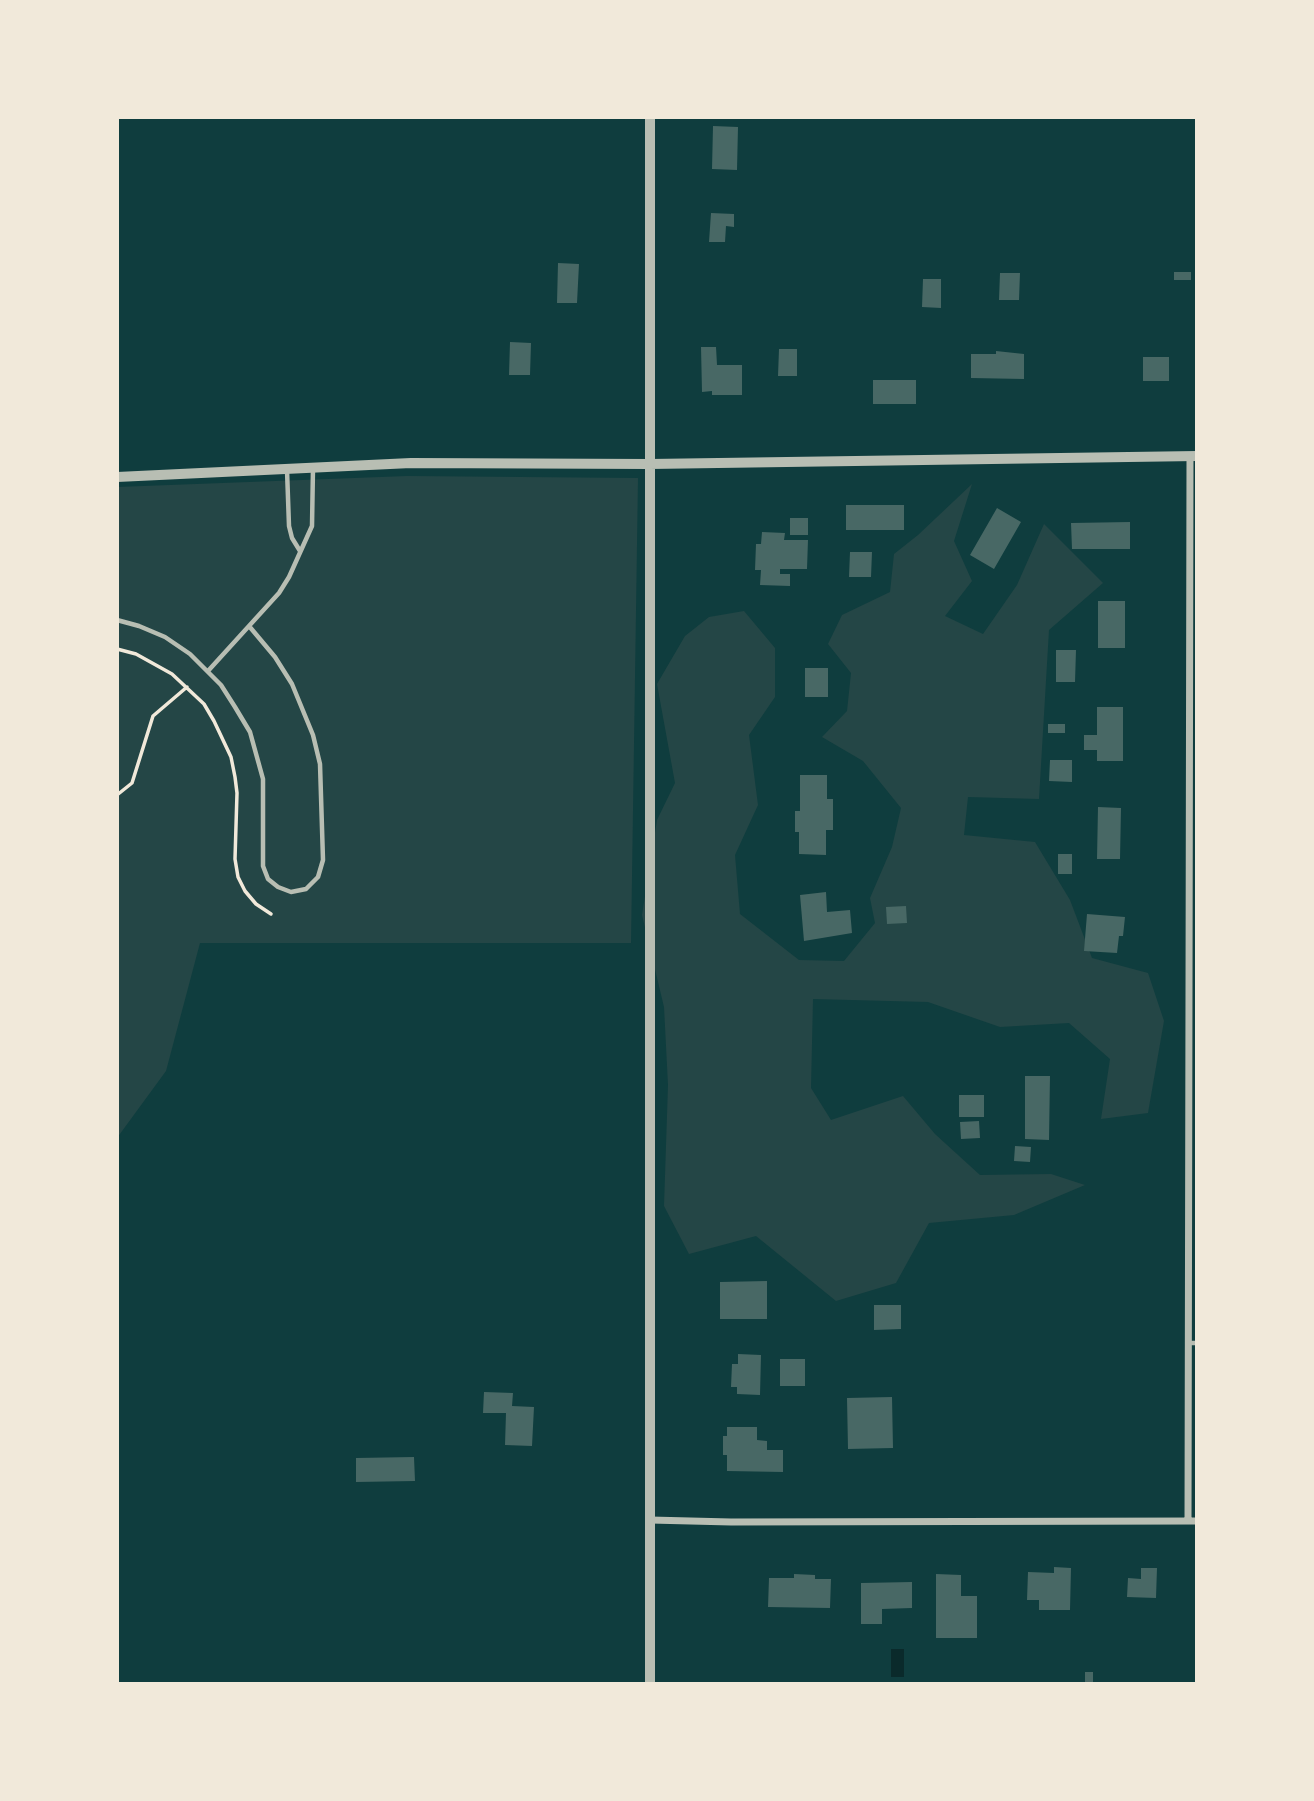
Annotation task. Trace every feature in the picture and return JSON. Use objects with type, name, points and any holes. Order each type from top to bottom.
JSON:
[{"type":"street","points":[[650,117],[650,1684]]},
{"type":"street","points":[[117,477],[411,463],[650,464],[1194,456],[1193,1520],[650,1520]]},
{"type":"lane","points":[[208,671],[279,593],[307,540],[314,513],[313,468]]},
{"type":"lane","points":[[287,469],[289,526],[300,551]]},
{"type":"lane","points":[[117,620],[165,637],[190,654],[221,685],[250,732],[258,756],[263,779],[263,866],[268,879],[291,892],[306,889],[318,877],[323,860],[323,792],[320,764],[310,726],[292,684],[275,657],[249,626]]},
{"type":"path","points":[[117,649],[155,663],[187,687],[204,704],[214,721],[231,757],[237,793],[235,859],[238,877],[251,898],[271,915]]},
{"type":"path","points":[[117,795],[132,783],[153,716],[187,687]]},
{"type":"shaded area","points":[[407,476],[638,478],[631,943],[200,943],[166,1071],[117,1138],[117,487]]},
{"type":"shaded area","points":[[972,484],[954,541],[972,581],[945,616],[983,634],[1017,585],[1044,524],[1103,583],[1049,630],[1039,799],[968,797],[964,835],[1035,842],[1070,900],[1092,958],[1148,973],[1164,1021],[1148,1113],[1101,1119],[1110,1059],[1069,1023],[1000,1027],[928,1002],[813,999],[811,1088],[831,1120],[903,1096],[935,1134],[980,1175],[1051,1174],[1085,1185],[1014,1215],[929,1223],[896,1283],[836,1301],[756,1236],[689,1254],[664,1206],[668,1085],[664,1007],[642,915],[657,820],[675,783],[657,684],[685,636],[709,617],[744,611],[775,648],[775,697],[749,735],[758,805],[735,855],[740,914],[799,960],[844,961],[875,923],[870,898],[892,847],[901,808],[863,761],[822,737],[847,711],[851,673],[828,644],[842,615],[890,592],[894,554]]},
{"type":"shaded area","points":[[891,1649],[904,1649],[904,1677],[891,1677]]},
{"type":"building","points":[[713,126],[738,127],[737,170],[712,169]]},
{"type":"building","points":[[711,213],[734,214],[734,227],[726,226],[725,242],[709,242]]},
{"type":"building","points":[[558,263],[579,264],[577,303],[557,303]]},
{"type":"building","points":[[1174,272],[1191,272],[1191,280],[1174,280]]},
{"type":"building","points":[[1000,273],[1020,273],[1019,300],[999,300]]},
{"type":"building","points":[[923,279],[941,279],[941,308],[922,307]]},
{"type":"building","points":[[510,342],[531,343],[530,375],[509,375]]},
{"type":"building","points":[[701,347],[716,347],[717,365],[742,365],[742,395],[712,395],[712,391],[702,392]]},
{"type":"building","points":[[779,349],[797,349],[797,376],[778,376]]},
{"type":"building","points":[[996,351],[1024,354],[1024,379],[971,378],[971,354],[996,354]]},
{"type":"building","points":[[1143,357],[1169,357],[1169,381],[1143,381]]},
{"type":"building","points":[[873,380],[916,380],[916,404],[873,404]]},
{"type":"building","points":[[846,505],[904,505],[904,530],[846,530]]},
{"type":"building","points":[[997,508],[1021,522],[994,569],[970,555]]},
{"type":"building","points":[[790,518],[808,518],[808,535],[790,535]]},
{"type":"building","points":[[1130,522],[1130,549],[1072,549],[1071,523]]},
{"type":"building","points":[[762,532],[785,533],[784,540],[808,540],[807,569],[780,569],[780,574],[790,574],[790,586],[760,585],[761,570],[755,570],[756,544],[761,544]]},
{"type":"building","points":[[850,552],[872,552],[871,577],[849,577]]},
{"type":"building","points":[[1098,601],[1125,601],[1125,648],[1098,648]]},
{"type":"building","points":[[1056,650],[1076,650],[1075,682],[1056,682]]},
{"type":"building","points":[[805,668],[828,668],[828,697],[805,697]]},
{"type":"building","points":[[1097,707],[1123,707],[1123,761],[1097,761],[1097,750],[1084,750],[1084,735],[1097,735]]},
{"type":"building","points":[[1048,724],[1065,724],[1065,733],[1048,733]]},
{"type":"building","points":[[1050,760],[1072,760],[1072,782],[1049,781]]},
{"type":"building","points":[[800,775],[827,775],[827,799],[833,799],[833,830],[826,830],[826,855],[799,854],[795,811],[800,811]]},
{"type":"building","points":[[1098,807],[1121,808],[1120,859],[1097,859]]},
{"type":"building","points":[[1058,854],[1072,854],[1072,874],[1058,874]]},
{"type":"building","points":[[826,892],[827,912],[850,910],[852,933],[804,941],[800,895]]},
{"type":"building","points":[[906,906],[907,923],[887,924],[886,907]]},
{"type":"building","points":[[1087,914],[1125,917],[1123,936],[1119,936],[1117,953],[1084,951]]},
{"type":"building","points":[[1025,1076],[1050,1076],[1049,1140],[1025,1139]]},
{"type":"building","points":[[959,1095],[984,1095],[984,1117],[959,1117]]},
{"type":"building","points":[[979,1121],[980,1138],[961,1139],[960,1122]]},
{"type":"building","points":[[1015,1146],[1031,1147],[1030,1162],[1014,1161]]},
{"type":"building","points":[[767,1281],[767,1319],[720,1319],[720,1282]]},
{"type":"building","points":[[874,1305],[901,1305],[901,1329],[874,1330]]},
{"type":"building","points":[[738,1354],[761,1355],[760,1395],[737,1394],[737,1387],[731,1387],[732,1364],[738,1364]]},
{"type":"building","points":[[780,1359],[805,1359],[805,1386],[780,1386]]},
{"type":"building","points":[[484,1392],[513,1393],[512,1406],[534,1407],[532,1446],[505,1445],[506,1413],[483,1413]]},
{"type":"building","points":[[892,1397],[893,1448],[848,1449],[847,1398]]},
{"type":"building","points":[[727,1427],[757,1427],[757,1440],[767,1441],[767,1450],[783,1450],[783,1472],[727,1471],[727,1455],[723,1455],[723,1436],[727,1436]]},
{"type":"building","points":[[414,1457],[415,1481],[356,1482],[356,1458]]},
{"type":"building","points":[[1054,1567],[1071,1568],[1070,1610],[1039,1610],[1039,1600],[1027,1600],[1028,1572],[1054,1573]]},
{"type":"building","points":[[1141,1568],[1157,1568],[1156,1598],[1127,1597],[1128,1578],[1141,1579]]},
{"type":"building","points":[[794,1574],[815,1575],[815,1579],[831,1579],[830,1608],[768,1607],[769,1578],[794,1578]]},
{"type":"building","points":[[936,1574],[961,1575],[961,1596],[977,1596],[977,1638],[936,1638]]},
{"type":"building","points":[[912,1582],[912,1608],[882,1609],[882,1624],[861,1624],[861,1583]]},
{"type":"building","points":[[1085,1672],[1093,1672],[1093,1684],[1085,1684]]}]
